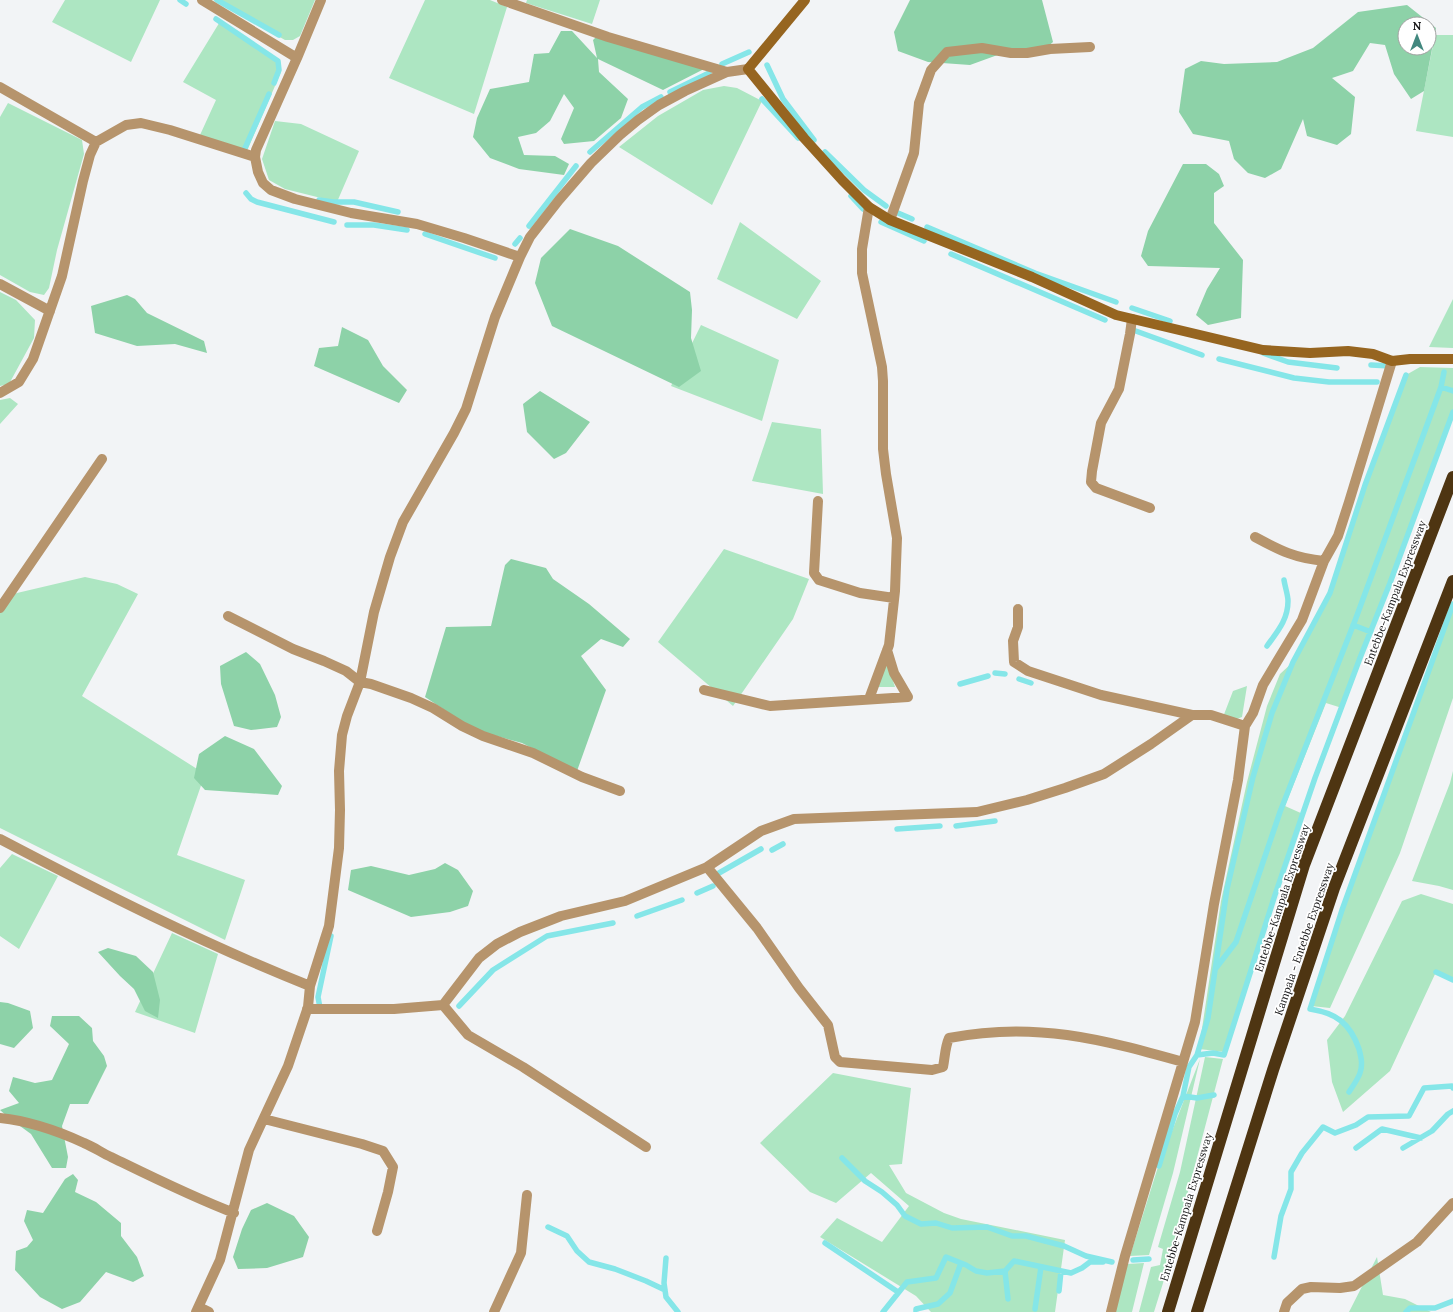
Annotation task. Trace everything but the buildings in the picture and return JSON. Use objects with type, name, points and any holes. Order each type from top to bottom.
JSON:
[{"type":"highway","name":"Entebbe-Kampala Expressway","points":[[1168,1312],[1304,865],[1453,477]]},
{"type":"highway","name":"Kampala - Entebbe Expressway","points":[[1196,1312],[1273,1070],[1334,888],[1453,581]]},
{"type":"street","points":[[202,0],[297,58]]},
{"type":"street","points":[[321,0],[256,150],[255,157],[258,172],[263,182],[271,190],[295,199],[351,213],[417,224],[520,257]]},
{"type":"street","points":[[502,0],[608,37],[727,72]]},
{"type":"street","points":[[209,1312],[197,1309],[220,1260],[234,1212],[249,1150],[288,1066],[307,1009],[310,986],[329,926],[339,848],[339,771],[342,735],[347,716],[360,682],[374,612],[390,557],[403,522],[454,433],[466,409],[495,317],[520,257],[530,237],[559,200],[591,163],[620,134],[659,105],[685,91],[727,72],[748,69],[805,0]]},
{"type":"street","points":[[890,220],[914,153],[919,103],[931,70],[947,52],[982,48],[1011,52],[1028,52],[1050,49],[1090,47]]},
{"type":"street","points":[[748,69],[804,138],[869,207],[890,220],[1032,277],[1116,315],[1263,350],[1310,353],[1348,351],[1373,354],[1392,361],[1410,359],[1453,359]]},
{"type":"street","points":[[0,87],[96,142]]},
{"type":"street","points":[[0,393],[19,382],[33,359],[62,276],[90,156],[96,142],[126,124],[141,123],[170,130],[255,157]]},
{"type":"street","points":[[869,207],[862,249],[862,273],[882,367],[882,449],[897,538],[894,598],[889,644],[869,699]]},
{"type":"street","points":[[0,284],[50,311]]},
{"type":"street","points":[[1132,319],[1119,389],[1102,423],[1091,482],[1096,488],[1150,508]]},
{"type":"street","points":[[1111,1312],[1125,1256],[1195,1022],[1214,904],[1238,780],[1245,726],[1263,685],[1302,620],[1324,561],[1338,536],[1350,502],[1392,361]]},
{"type":"street","points":[[0,608],[102,459]]},
{"type":"street","points":[[818,502],[814,572],[819,580],[860,593],[894,598]]},
{"type":"street","points":[[1255,537],[1288,554],[1308,560],[1324,561]]},
{"type":"street","points":[[1018,609],[1018,627],[1013,641],[1014,662],[1028,671],[1101,695],[1192,715],[1211,715],[1245,726]]},
{"type":"street","points":[[228,616],[293,649],[346,671],[360,682],[371,684],[411,698],[433,708],[462,726],[483,736],[533,753],[582,777],[620,791]]},
{"type":"street","points":[[704,690],[770,706],[908,697],[894,673],[887,650]]},
{"type":"street","points":[[307,1009],[394,1009],[443,1005],[479,958],[497,944],[520,932],[561,916],[625,901],[707,867],[761,831],[794,819],[977,812],[1027,800],[1104,774],[1151,744],[1192,715]]},
{"type":"street","points":[[0,839],[88,885],[263,967],[310,986]]},
{"type":"street","points":[[707,867],[757,928],[799,988],[828,1025],[835,1057],[840,1062],[932,1070],[943,1067],[946,1044],[949,1038],[996,1031],[1020,1031],[1050,1032],[1078,1036],[1125,1046],[1183,1062]]},
{"type":"street","points":[[443,1005],[468,1034],[523,1067],[646,1147]]},
{"type":"street","points":[[0,1118],[15,1120],[43,1128],[85,1143],[186,1193],[234,1212]]},
{"type":"street","points":[[264,1119],[362,1144],[383,1151],[393,1167],[388,1192],[377,1231]]},
{"type":"street","points":[[494,1312],[521,1253],[527,1195]]},
{"type":"street","points":[[1284,1312],[1287,1303],[1302,1289],[1311,1287],[1340,1288],[1354,1286],[1417,1242],[1453,1203]]},
{"type":"green space","points":[[65,0],[160,0],[131,62],[52,22]]},
{"type":"green space","points":[[213,0],[315,0],[300,36],[293,40],[285,40]]},
{"type":"green space","points":[[425,0],[490,0],[507,7],[474,114],[389,78]]},
{"type":"green space","points":[[527,0],[600,0],[592,24],[526,3]]},
{"type":"green space","points":[[910,0],[1042,0],[1053,42],[1038,55],[1014,49],[970,65],[928,62],[898,51],[894,32]]},
{"type":"green space","points":[[1407,5],[1421,16],[1397,16],[1397,56],[1431,56],[1424,91],[1411,99],[1394,74],[1385,45],[1370,43],[1353,71],[1332,78],[1355,97],[1351,134],[1337,145],[1307,136],[1303,119],[1281,169],[1265,178],[1248,173],[1234,159],[1229,141],[1193,134],[1179,112],[1185,69],[1201,61],[1224,64],[1277,62],[1313,48],[1358,12]]},
{"type":"green space","points":[[221,20],[280,61],[281,72],[247,151],[200,135],[216,100],[183,82]]},
{"type":"green space","points":[[561,31],[572,31],[597,58],[593,40],[602,31],[704,69],[663,90],[598,59],[599,72],[628,99],[621,118],[594,141],[564,144],[561,139],[574,108],[564,94],[550,121],[536,133],[518,137],[524,155],[555,156],[569,164],[564,175],[519,169],[490,158],[473,137],[477,118],[490,89],[529,82],[534,54],[549,53]]},
{"type":"green space","points":[[1437,35],[1453,35],[1453,137],[1416,131],[1431,56],[1437,56]]},
{"type":"green space","points":[[724,86],[737,88],[762,101],[712,205],[619,147],[658,116],[703,90]]},
{"type":"green space","points":[[8,103],[82,140],[84,154],[57,250],[49,288],[44,295],[30,292],[0,275],[0,117]]},
{"type":"green space","points":[[275,121],[301,124],[359,151],[337,202],[285,189],[269,180],[262,159]]},
{"type":"green space","points":[[1183,164],[1206,164],[1219,174],[1224,186],[1214,193],[1214,223],[1243,260],[1241,318],[1208,325],[1196,315],[1207,289],[1220,268],[1148,266],[1141,256],[1148,231]]},
{"type":"green space","points":[[740,222],[821,281],[797,319],[717,279]]},
{"type":"green space","points":[[570,229],[618,246],[690,292],[692,310],[691,338],[701,371],[679,387],[552,326],[535,283],[541,258]]},
{"type":"green space","points":[[0,292],[16,300],[35,320],[34,338],[9,384],[0,386]]},
{"type":"green space","points":[[127,295],[135,299],[147,313],[204,341],[207,353],[175,344],[137,346],[95,333],[91,306]]},
{"type":"green space","points":[[1453,299],[1453,348],[1429,347]]},
{"type":"green space","points":[[701,325],[779,360],[762,421],[671,386]]},
{"type":"green space","points":[[342,327],[368,340],[383,366],[407,390],[399,403],[314,366],[319,348],[338,346]]},
{"type":"green space","points":[[1420,367],[1453,368],[1453,412],[1342,708],[1326,703],[1285,806],[1303,814],[1275,895],[1225,1052],[1199,1049],[1221,901],[1247,782],[1267,706],[1280,674],[1293,662],[1330,593],[1365,485],[1406,375]]},
{"type":"green space","points":[[540,391],[590,422],[566,453],[554,459],[527,432],[523,404]]},
{"type":"green space","points":[[10,398],[18,404],[0,424],[0,400]]},
{"type":"green space","points":[[772,422],[821,429],[823,494],[752,481]]},
{"type":"green space","points":[[724,549],[809,579],[793,619],[733,706],[658,642]]},
{"type":"green space","points":[[511,559],[546,568],[553,579],[589,604],[630,639],[623,647],[601,639],[581,656],[606,690],[577,771],[522,743],[475,730],[425,697],[446,627],[491,626],[505,565]]},
{"type":"green space","points":[[85,577],[117,584],[138,594],[82,696],[205,774],[177,855],[245,880],[225,940],[0,828],[0,600],[17,593]]},
{"type":"green space","points":[[1453,604],[1453,698],[1400,853],[1330,1008],[1311,1006],[1342,910]]},
{"type":"green space","points":[[246,652],[260,664],[275,695],[281,717],[277,727],[251,730],[234,726],[221,684],[220,666]]},
{"type":"green space","points":[[887,663],[895,687],[877,687]]},
{"type":"green space","points":[[1247,686],[1242,717],[1229,722],[1223,717],[1233,691]]},
{"type":"green space","points":[[225,736],[254,749],[282,786],[278,795],[205,790],[194,778],[199,754]]},
{"type":"green space","points":[[1453,771],[1453,890],[1412,881],[1450,783]]},
{"type":"green space","points":[[12,854],[58,876],[19,949],[0,936],[0,868]]},
{"type":"green space","points":[[445,863],[458,870],[473,891],[468,906],[450,912],[411,917],[348,890],[351,870],[371,866],[409,875],[435,869]]},
{"type":"green space","points":[[1421,894],[1453,904],[1453,981],[1436,972],[1390,1071],[1343,1112],[1332,1082],[1327,1040],[1345,1016],[1402,901]]},
{"type":"green space","points":[[172,933],[218,954],[195,1033],[135,1012]]},
{"type":"green space","points":[[108,948],[136,956],[153,972],[160,1000],[158,1018],[145,1011],[134,989],[98,952]]},
{"type":"green space","points":[[0,1002],[8,1003],[30,1011],[33,1028],[14,1048],[0,1044]]},
{"type":"green space","points":[[52,1016],[79,1016],[92,1028],[93,1041],[104,1056],[107,1066],[88,1104],[70,1104],[62,1126],[68,1157],[66,1168],[52,1168],[31,1134],[0,1110],[19,1103],[9,1091],[13,1077],[35,1083],[52,1080],[69,1044],[50,1026]]},
{"type":"green space","points":[[1205,1057],[1223,1059],[1168,1267],[1154,1312],[1139,1312],[1151,1267],[1160,1265],[1163,1249],[1158,1247],[1180,1172]]},
{"type":"green space","points":[[1200,1059],[1173,1173],[1149,1255],[1130,1256],[1157,1170]]},
{"type":"green space","points":[[833,1073],[911,1088],[902,1164],[889,1165],[906,1193],[944,1213],[961,1219],[1065,1240],[1055,1312],[931,1312],[916,1296],[820,1237],[837,1218],[882,1242],[909,1206],[871,1173],[836,1203],[810,1192],[760,1143]]},
{"type":"green space","points":[[73,1174],[78,1180],[75,1192],[96,1202],[121,1223],[121,1236],[137,1257],[144,1276],[133,1282],[106,1272],[80,1302],[62,1309],[40,1297],[15,1270],[16,1251],[27,1247],[33,1240],[24,1221],[27,1210],[43,1213],[65,1179]]},
{"type":"green space","points":[[267,1203],[294,1216],[309,1237],[303,1257],[267,1268],[238,1269],[233,1257],[242,1229],[251,1210]]},
{"type":"green space","points":[[1377,1257],[1383,1295],[1405,1299],[1431,1312],[1349,1312]]},
{"type":"green space","points":[[1144,1263],[1132,1312],[1115,1312],[1127,1264]]},
{"type":"waterway","points":[[180,0],[186,4]]},
{"type":"waterway","points":[[217,0],[279,35]]},
{"type":"waterway","points":[[216,19],[278,61],[279,70],[274,83]]},
{"type":"waterway","points":[[722,64],[749,52]]},
{"type":"waterway","points":[[767,65],[783,99],[814,140]]},
{"type":"waterway","points":[[670,92],[709,73]]},
{"type":"waterway","points":[[245,148],[269,94]]},
{"type":"waterway","points":[[590,152],[642,107],[661,97]]},
{"type":"waterway","points":[[762,99],[798,138]]},
{"type":"waterway","points":[[825,152],[864,190],[886,206]]},
{"type":"waterway","points":[[529,226],[576,166]]},
{"type":"waterway","points":[[246,193],[251,199],[257,202],[334,222]]},
{"type":"waterway","points":[[851,196],[863,209]]},
{"type":"waterway","points":[[319,200],[354,202],[398,212]]},
{"type":"waterway","points":[[898,213],[912,219]]},
{"type":"waterway","points":[[881,222],[924,241]]},
{"type":"waterway","points":[[347,225],[374,225],[407,230]]},
{"type":"waterway","points":[[927,227],[1035,273],[1116,302]]},
{"type":"waterway","points":[[425,234],[495,258]]},
{"type":"waterway","points":[[515,244],[520,238]]},
{"type":"waterway","points":[[951,254],[1105,320]]},
{"type":"waterway","points":[[1132,308],[1170,321]]},
{"type":"waterway","points":[[1133,330],[1202,355]]},
{"type":"waterway","points":[[1263,353],[1288,362],[1337,368]]},
{"type":"waterway","points":[[1219,359],[1294,378],[1329,382],[1377,382]]},
{"type":"waterway","points":[[1371,365],[1390,366]]},
{"type":"waterway","points":[[1216,968],[1236,942],[1280,812],[1356,618],[1441,387],[1444,372]]},
{"type":"waterway","points":[[1159,1166],[1175,1114],[1183,1096],[1189,1067],[1197,1055],[1208,1018],[1227,889],[1253,777],[1272,713],[1293,662],[1330,593],[1365,485],[1406,375]]},
{"type":"waterway","points":[[1441,387],[1453,391]]},
{"type":"waterway","points":[[1197,1055],[1213,1053],[1224,1055],[1275,895],[1315,778],[1390,583],[1453,412]]},
{"type":"waterway","points":[[1267,646],[1278,631],[1288,608],[1288,599],[1284,580]]},
{"type":"waterway","points":[[1349,1092],[1358,1078],[1361,1067],[1359,1049],[1355,1040],[1351,1032],[1341,1021],[1327,1013],[1310,1009],[1342,910],[1453,604]]},
{"type":"waterway","points":[[1353,625],[1371,632]]},
{"type":"waterway","points":[[995,673],[1005,674]]},
{"type":"waterway","points":[[960,684],[988,676]]},
{"type":"waterway","points":[[1019,679],[1031,683]]},
{"type":"waterway","points":[[956,826],[995,821]]},
{"type":"waterway","points":[[897,829],[940,826]]},
{"type":"waterway","points":[[772,850],[783,844]]},
{"type":"waterway","points":[[719,873],[761,849]]},
{"type":"waterway","points":[[697,893],[713,886]]},
{"type":"waterway","points":[[637,916],[682,900]]},
{"type":"waterway","points":[[459,1006],[493,970],[547,936],[613,923]]},
{"type":"waterway","points":[[320,1008],[318,997],[331,936]]},
{"type":"waterway","points":[[1436,972],[1453,980]]},
{"type":"waterway","points":[[1274,1257],[1281,1216],[1291,1189],[1291,1172],[1302,1153],[1323,1127],[1335,1133],[1356,1125],[1368,1117],[1409,1116],[1424,1088],[1452,1086],[1453,1088]]},
{"type":"waterway","points":[[1183,1096],[1197,1098],[1214,1095]]},
{"type":"waterway","points":[[1403,1148],[1432,1131],[1448,1114],[1453,1111]]},
{"type":"waterway","points":[[1356,1148],[1382,1129],[1421,1138]]},
{"type":"waterway","points":[[842,1158],[865,1181],[882,1192],[897,1205],[905,1216],[921,1224],[936,1223],[952,1228],[987,1227],[1012,1236],[1026,1236],[1064,1246],[1086,1256],[1112,1262]]},
{"type":"waterway","points":[[548,1227],[567,1236],[577,1251],[589,1262],[615,1269],[665,1290]]},
{"type":"waterway","points":[[825,1243],[898,1292]]},
{"type":"waterway","points":[[883,1312],[907,1282],[936,1278],[946,1257],[966,1265],[976,1271],[987,1273],[1005,1271],[1014,1261],[1071,1273],[1090,1262],[1103,1262]]},
{"type":"waterway","points":[[666,1258],[664,1283],[666,1297],[678,1312]]},
{"type":"waterway","points":[[1133,1260],[1149,1259]]},
{"type":"waterway","points":[[916,1312],[916,1309],[938,1304],[950,1293],[961,1263]]},
{"type":"waterway","points":[[1035,1309],[1041,1267]]},
{"type":"waterway","points":[[1005,1271],[1008,1299]]},
{"type":"waterway","points":[[1059,1291],[1061,1271]]},
{"type":"waterway","points":[[1406,1312],[1410,1308],[1435,1308],[1453,1301]]}]
